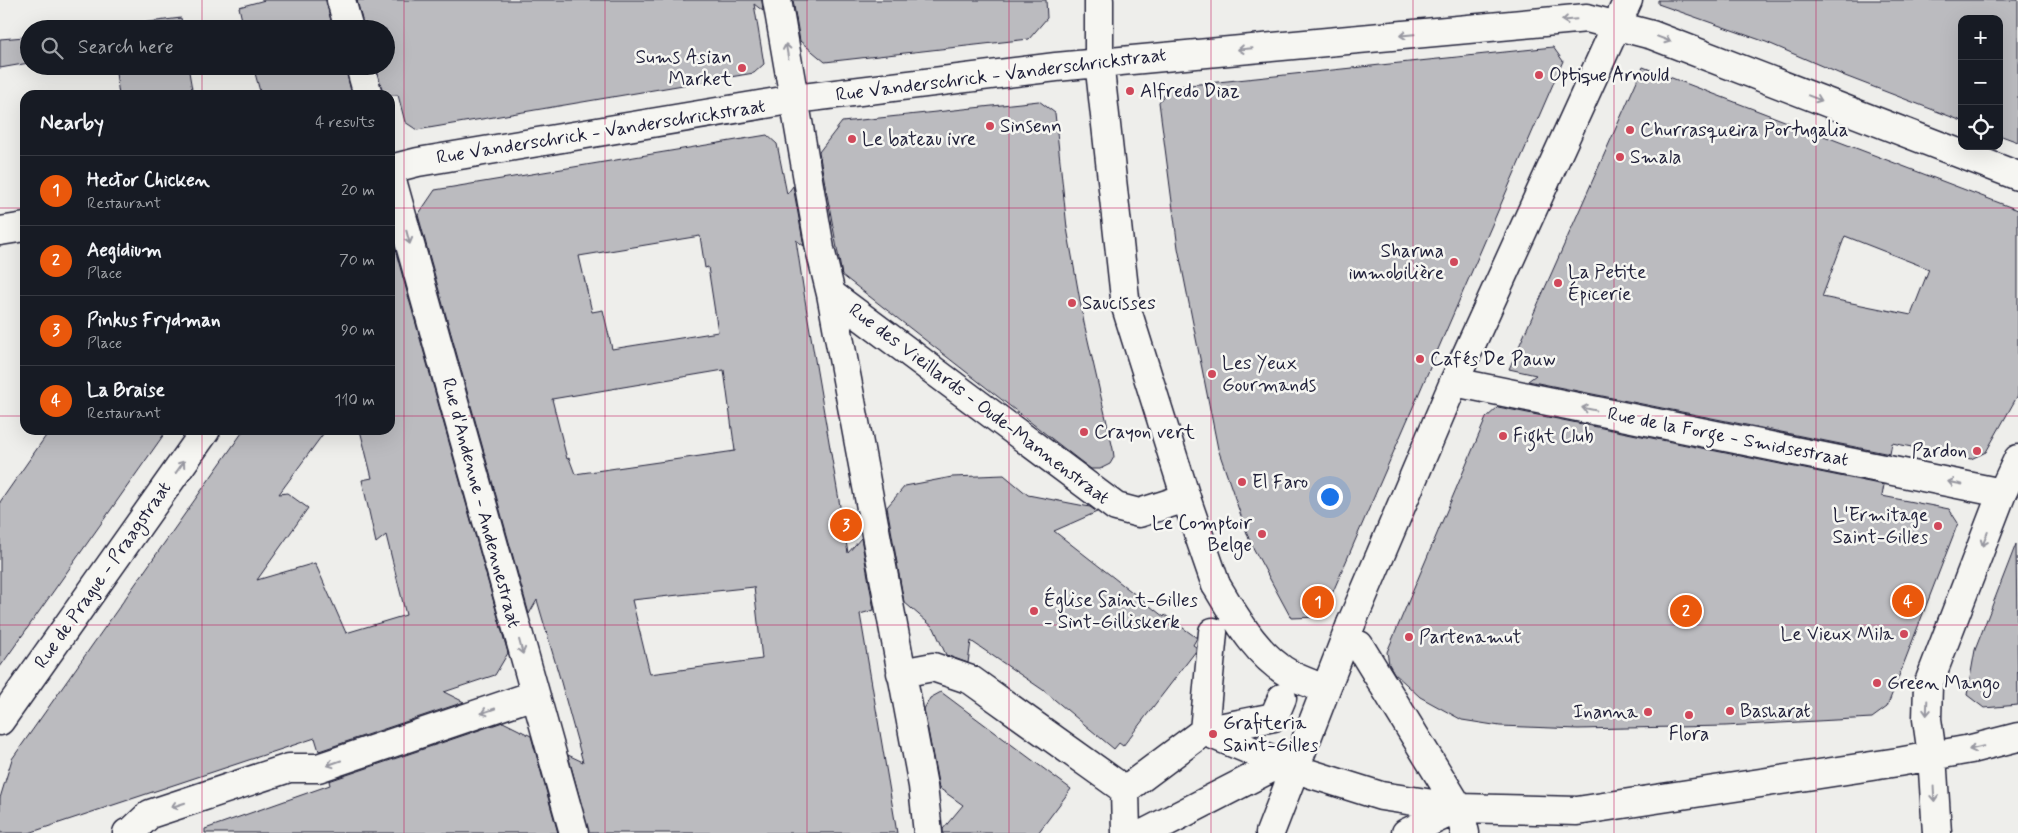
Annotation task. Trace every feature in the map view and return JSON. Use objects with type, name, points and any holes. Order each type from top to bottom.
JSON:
[{"type":"street","points":[[341,0],[347,20]]},
{"type":"street","points":[[777,0],[820,249],[831,294],[923,786],[928,833]]},
{"type":"street","points":[[1099,0],[1099,62],[1126,307],[1186,498],[1216,585],[1240,625],[1265,655],[1292,675],[1325,689]]},
{"type":"street","points":[[1270,833],[1325,689],[1355,634],[1454,382],[1628,0]]},
{"type":"street","name":"Rue Vanderschrick - Vanderschrickstraat","points":[[395,168],[418,162],[795,99],[1099,62],[1587,18],[1652,35],[2018,176]]},
{"type":"street","points":[[362,75],[367,90]]},
{"type":"street","name":"Rue d'Andenne - Andennestraat","points":[[395,191],[574,833]]},
{"type":"street","points":[[0,231],[20,228]]},
{"type":"street","name":"Rue des Vieillards - Oude-Mannenstraat","points":[[831,294],[1116,507],[1139,513],[1186,498]]},
{"type":"street","name":"Rue de la Forge - Smidsestraat","points":[[1454,382],[2002,493]]},
{"type":"street","name":"Rue de Prague - Praagstraat","points":[[0,721],[202,435]]},
{"type":"street","points":[[1937,833],[1932,755],[1927,720],[1928,685],[2002,493],[2018,459]]},
{"type":"street","points":[[1355,634],[1462,820]]},
{"type":"street","points":[[1204,731],[1209,638]]},
{"type":"street","points":[[902,673],[933,667],[971,680],[1125,790]]},
{"type":"street","points":[[127,833],[132,831],[150,814],[289,768],[318,768],[534,695]]},
{"type":"street","points":[[1125,790],[1204,731],[1274,717],[1282,698]]},
{"type":"street","points":[[1145,833],[1281,763],[1204,731]]},
{"type":"street","points":[[1406,833],[1462,820],[1577,811],[1971,749],[2018,737]]},
{"type":"street","points":[[1311,774],[1462,820]]},
{"type":"street","points":[[1125,790],[1126,833]]},
{"type":"building","points":[[265,0],[326,0],[331,20],[242,20],[239,7]]},
{"type":"building","points":[[357,0],[762,0],[763,11],[754,4],[764,64],[754,73],[417,130],[405,122],[395,90],[382,90],[378,75],[395,75],[395,20],[362,20]]},
{"type":"building","points":[[793,0],[1046,0],[1047,18],[1029,39],[825,62],[800,41]]},
{"type":"building","points":[[1658,0],[2018,0],[2018,142],[2003,136],[2003,15],[1958,15],[1958,119],[1845,76],[1766,42],[1658,4]]},
{"type":"building","points":[[181,18],[181,20],[165,20]]},
{"type":"building","points":[[20,37],[20,65],[0,68],[0,39]]},
{"type":"building","points":[[1553,47],[1563,61],[1322,617],[1291,618],[1250,542],[1218,449],[1178,248],[1159,102],[1170,87]]},
{"type":"building","points":[[1643,67],[2018,210],[2018,395],[1986,452],[1971,459],[1892,443],[1890,454],[1528,381],[1536,375],[1509,369]],"holes":[[[1845,236],[1929,269],[1911,315],[1822,297]]]},
{"type":"building","points":[[116,75],[190,75],[192,90],[118,90]]},
{"type":"building","points":[[255,75],[347,75],[351,90],[260,90]]},
{"type":"building","points":[[1039,101],[1055,113],[1067,228],[1084,323],[1113,449],[1114,457],[1110,464],[1100,469],[1091,469],[1079,460],[842,275],[819,152],[842,122]]},
{"type":"building","points":[[767,135],[777,144],[787,194],[793,186],[804,246],[796,240],[848,553],[861,538],[874,610],[860,614],[897,833],[589,833],[568,755],[583,762],[559,675],[537,600],[529,614],[418,215],[435,190]],"holes":[[[700,236],[705,268],[708,267],[718,332],[612,349],[603,310],[592,312],[579,256]],[[724,370],[735,451],[575,474],[569,458],[567,459],[552,399]],[[754,587],[762,659],[650,674],[632,600]]]},
{"type":"building","points":[[395,249],[508,653],[495,675],[444,692],[464,702],[319,751],[315,738],[29,833],[0,833],[0,798],[12,759],[240,435],[322,435],[279,494],[287,493],[308,508],[257,580],[315,563],[346,633],[406,615],[386,535],[376,543],[362,480],[372,478],[361,435],[395,435]]},
{"type":"building","points":[[1498,407],[1884,485],[1882,496],[1949,509],[1958,523],[1887,707],[1872,718],[1725,726],[1578,729],[1500,726],[1462,720],[1420,697],[1394,673],[1389,664],[1387,652],[1486,418]]},
{"type":"building","points":[[47,435],[163,435],[0,667],[0,502]]},
{"type":"building","name":"Église Saint-Gilles - Sint-Gilliskerk","points":[[1004,475],[1028,495],[1090,507],[1097,512],[1054,531],[1164,617],[1165,615],[1197,638],[1193,645],[1196,647],[1196,651],[1123,746],[1119,743],[1114,749],[1043,690],[971,641],[968,663],[946,655],[934,628],[904,602],[887,507],[905,486],[952,477]]},
{"type":"building","points":[[2016,544],[2018,705],[1984,708],[1967,695],[1975,650]]},
{"type":"building","points":[[941,692],[1071,789],[1038,833],[943,833],[943,829],[963,805],[939,788],[924,709],[930,698]]},
{"type":"building","points":[[503,722],[531,736],[558,833],[205,833],[205,829],[330,785],[329,781]]},
{"type":"place","name":"Sums Asian Market","points":[[742,68]]},
{"type":"place","name":"Optique Arnould","points":[[1539,75]]},
{"type":"place","name":"Alfredo Diaz","points":[[1130,91]]},
{"type":"place","name":"Sinsenn","points":[[990,126]]},
{"type":"place","name":"Churrasqueira Portugalia","points":[[1630,130]]},
{"type":"place","name":"Le bateau ivre","points":[[852,139]]},
{"type":"place","name":"Smala","points":[[1620,157]]},
{"type":"place","name":"Sharma immobilière","points":[[1454,262]]},
{"type":"place","name":"La Petite Épicerie","points":[[1558,283]]},
{"type":"place","name":"Saucisses","points":[[1072,303]]},
{"type":"place","name":"Cafés De Pauw","points":[[1420,359]]},
{"type":"place","name":"Les Yeux Gourmands","points":[[1212,374]]},
{"type":"place","name":"Crayon vert","points":[[1084,432]]},
{"type":"place","name":"Fight Club","points":[[1503,436]]},
{"type":"place","name":"Pardon","points":[[1977,451]]},
{"type":"place","name":"El Faro","points":[[1242,482]]},
{"type":"place","name":"Pinkus Frydman","points":[[846,525]]},
{"type":"place","name":"L'Ermitage Saint-Gilles","points":[[1938,526]]},
{"type":"place","name":"Le Comptoir Belge","points":[[1262,534]]},
{"type":"place","name":"La Braise","points":[[1908,601]]},
{"type":"place","name":"Hector Chicken","points":[[1318,602]]},
{"type":"place","name":"Église Saint-Gilles - Sint-Gilliskerk","points":[[1034,611]]},
{"type":"place","name":"Aegidium","points":[[1686,611]]},
{"type":"place","name":"Le Vieux Mila","points":[[1904,634]]},
{"type":"place","name":"Partenamut","points":[[1409,637]]},
{"type":"place","name":"Green Mango","points":[[1877,683]]},
{"type":"place","name":"Basharat","points":[[1730,711]]},
{"type":"place","name":"Inanna","points":[[1648,712]]},
{"type":"place","name":"Flora","points":[[1689,715]]},
{"type":"place","name":"Grafiteria Saint-Gilles","points":[[1213,734]]}]
